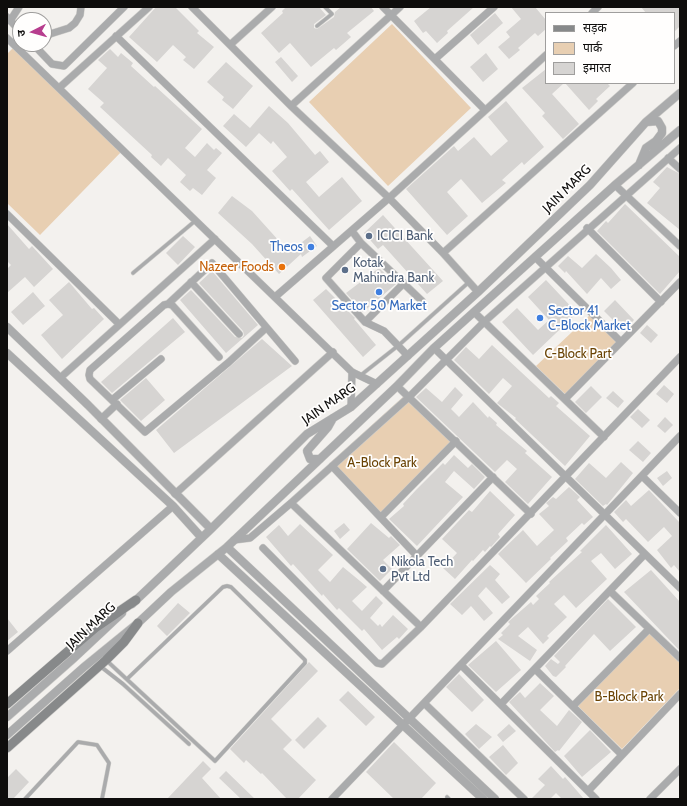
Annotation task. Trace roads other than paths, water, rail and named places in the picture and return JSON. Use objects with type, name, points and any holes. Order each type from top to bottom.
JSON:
[{"type":"main road","points":[[7,704],[95,628],[136,600]]},
{"type":"main road","points":[[7,748],[103,663],[124,642],[138,623]]},
{"type":"street","points":[[9,19],[20,7]]},
{"type":"street","points":[[52,33],[69,28],[75,23],[80,15],[81,7]]},
{"type":"street","points":[[41,52],[52,64],[64,66],[124,7]]},
{"type":"street","points":[[59,88],[149,7]]},
{"type":"street","points":[[192,7],[231,44],[291,106],[389,198],[443,253],[478,292]]},
{"type":"street","points":[[231,44],[272,7]]},
{"type":"street","points":[[383,7],[485,110]]},
{"type":"street","points":[[291,106],[400,7]]},
{"type":"street","points":[[435,59],[494,7]]},
{"type":"street","points":[[116,36],[333,246]]},
{"type":"street","points":[[7,38],[352,372],[377,384]]},
{"type":"street","points":[[275,297],[389,198],[545,56]]},
{"type":"street","points":[[443,253],[632,84]]},
{"type":"street","name":"JAIN MARG","points":[[7,717],[74,658],[136,600],[211,529],[307,434],[319,424],[333,418],[351,407],[478,292],[590,185],[646,122],[680,93]]},
{"type":"street","points":[[639,165],[646,148],[656,141],[662,133],[662,128],[658,121],[646,122]]},
{"type":"street","name":"JAIN MARG","points":[[7,735],[84,667],[138,623],[171,592],[227,547],[397,386],[434,348],[615,185],[680,130]]},
{"type":"street","points":[[234,540],[250,538],[291,503],[409,398],[445,358],[546,268],[587,228],[680,148]]},
{"type":"street","points":[[668,158],[680,169]]},
{"type":"street","points":[[615,185],[680,246]]},
{"type":"street","points":[[7,214],[120,324]]},
{"type":"street","points":[[587,228],[661,302]]},
{"type":"street","points":[[352,231],[361,243],[422,301]]},
{"type":"street","points":[[60,378],[216,239]]},
{"type":"street","points":[[361,243],[326,278],[365,322],[384,331],[408,356]]},
{"type":"street","points":[[535,257],[622,342]]},
{"type":"street","points":[[266,328],[229,362],[145,432],[90,379],[90,370],[164,305],[168,304],[212,263],[295,361]]},
{"type":"street","points":[[191,282],[239,334]]},
{"type":"street","points":[[565,399],[680,282]]},
{"type":"street","points":[[365,322],[404,284]]},
{"type":"street","points":[[168,304],[172,305],[219,356]]},
{"type":"street","points":[[474,312],[604,437]]},
{"type":"street","points":[[7,327],[211,529]]},
{"type":"street","points":[[434,348],[680,588]]},
{"type":"street","points":[[175,494],[333,352]]},
{"type":"street","points":[[7,353],[173,506],[201,537]]},
{"type":"street","points":[[263,548],[378,663],[387,661],[566,478],[680,357]]},
{"type":"street","points":[[101,419],[114,402],[161,359]]},
{"type":"street","points":[[351,407],[352,372]]},
{"type":"street","points":[[397,386],[531,514]]},
{"type":"street","points":[[320,459],[310,459],[307,451],[328,427],[333,418]]},
{"type":"street","points":[[332,799],[680,436]]},
{"type":"street","points":[[381,517],[456,441]]},
{"type":"street","points":[[332,466],[417,556]]},
{"type":"street","points":[[642,476],[680,513]]},
{"type":"street","points":[[383,591],[493,477]]},
{"type":"street","points":[[291,503],[421,627]]},
{"type":"street","points":[[7,651],[173,506]]},
{"type":"street","points":[[227,547],[407,721],[484,799]]},
{"type":"street","points":[[218,554],[496,799]]},
{"type":"street","points":[[501,704],[646,554]]},
{"type":"street","points":[[610,591],[680,658]]},
{"type":"street","points":[[573,706],[649,628]]},
{"type":"street","points":[[461,665],[596,799]]},
{"type":"street","points":[[535,669],[622,755]]},
{"type":"street","points":[[588,791],[680,694]]},
{"type":"street","points":[[424,703],[524,799]]},
{"type":"street","points":[[650,799],[680,769]]},
{"type":"lane","points":[[317,26],[332,14],[326,7]]},
{"type":"lane","points":[[133,273],[196,220]]},
{"type":"lane","points":[[361,375],[399,345],[469,282]]},
{"type":"lane","points":[[103,663],[127,679],[215,760],[305,663],[305,660],[231,587],[227,586],[223,587],[127,679]]},
{"type":"lane","points":[[103,663],[189,744]]},
{"type":"lane","points":[[25,799],[78,742],[97,745],[109,763],[102,799]]},
{"type":"place","name":"ICICI Bank","points":[[369,236]]},
{"type":"place","name":"Theos","points":[[311,247]]},
{"type":"place","name":"Nazeer Foods","points":[[282,267]]},
{"type":"place","name":"Kotak Mahindra Bank","points":[[345,270]]},
{"type":"place","name":"Sector 50 Market","points":[[379,292]]},
{"type":"place","name":"Sector 41 C-Block Market","points":[[540,318]]},
{"type":"place","name":"Nikola Tech Pvt Ltd","points":[[383,569]]},
{"type":"park label","name":"C-Block Part","points":[[578,354]]},
{"type":"park label","name":"A-Block Park","points":[[382,463]]},
{"type":"park label","name":"B-Block Park","points":[[629,697]]}]
